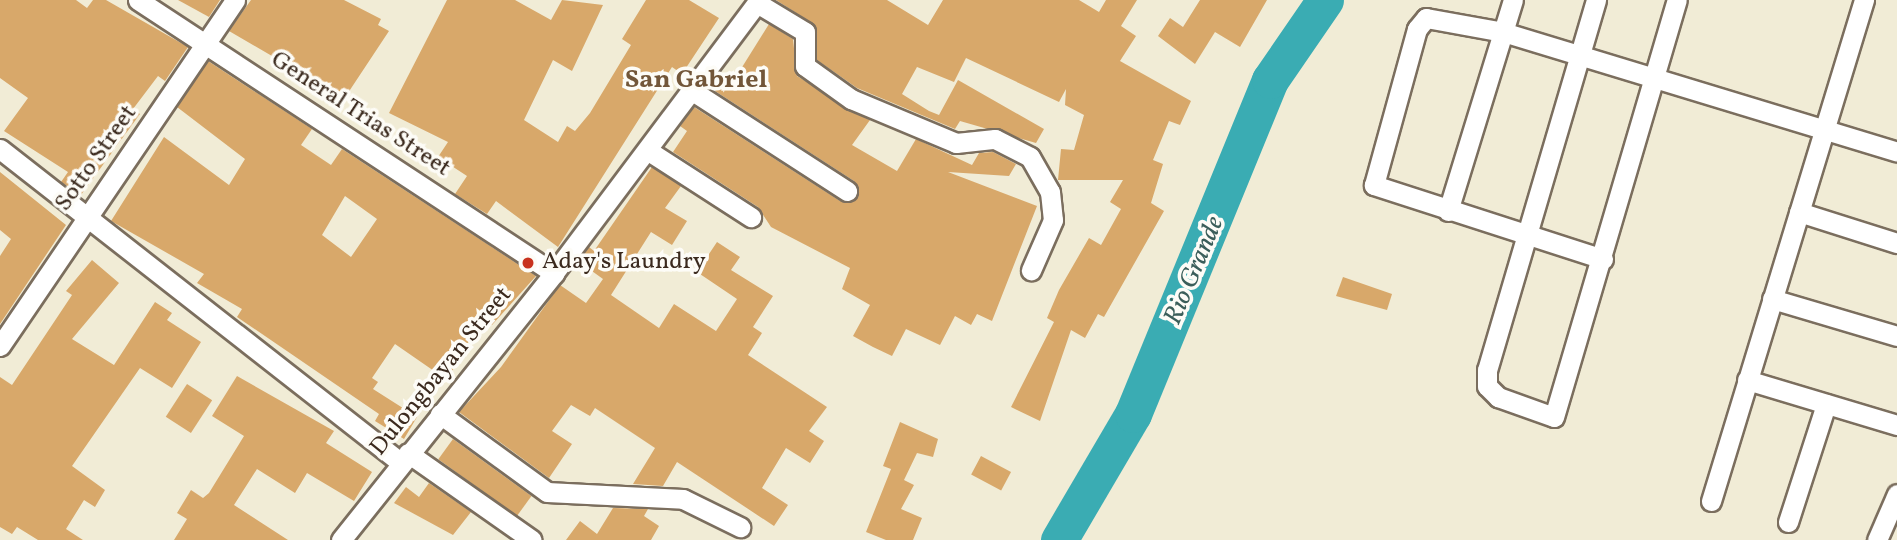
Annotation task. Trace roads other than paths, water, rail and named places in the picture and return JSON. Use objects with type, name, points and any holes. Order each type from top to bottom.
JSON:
[{"type":"street","name":"General Trias Street","points":[[138,0],[554,273]]},
{"type":"street","name":"Sotto Street","points":[[0,346],[85,217],[235,0]]},
{"type":"street","points":[[1448,211],[1513,0]]},
{"type":"street","points":[[1596,0],[1487,370],[1488,386],[1508,404],[1554,417],[1559,409],[1677,0]]},
{"type":"street","points":[[1711,501],[1864,0]]},
{"type":"street","points":[[758,1],[806,32],[805,66],[851,99],[956,143],[995,139],[1030,157],[1050,192],[1053,220],[1031,270]]},
{"type":"street","name":"Dulongbayan Street","points":[[341,540],[554,273],[758,1]]},
{"type":"street","points":[[1603,259],[1380,190],[1371,179],[1398,92],[1426,18],[1503,32],[1897,152]]},
{"type":"street","points":[[691,90],[847,191]]},
{"type":"street","points":[[0,149],[85,217],[404,458],[532,540]]},
{"type":"street","points":[[647,149],[751,217]]},
{"type":"street","points":[[1799,212],[1897,243]]},
{"type":"street","points":[[1772,299],[1897,335]]},
{"type":"street","points":[[1748,380],[1897,425]]},
{"type":"street","points":[[1788,522],[1826,404]]},
{"type":"street","points":[[440,414],[547,492],[683,499],[740,527]]},
{"type":"street","points":[[1877,540],[1897,494]]},
{"type":"waterway","name":"Rio Grande","points":[[1059,540],[1133,414],[1270,80],[1325,0]]},
{"type":"place","name":"Aday's Laundry","points":[[528,263]]},
{"type":"district","name":"San Gabriel","points":[[696,81]]}]
